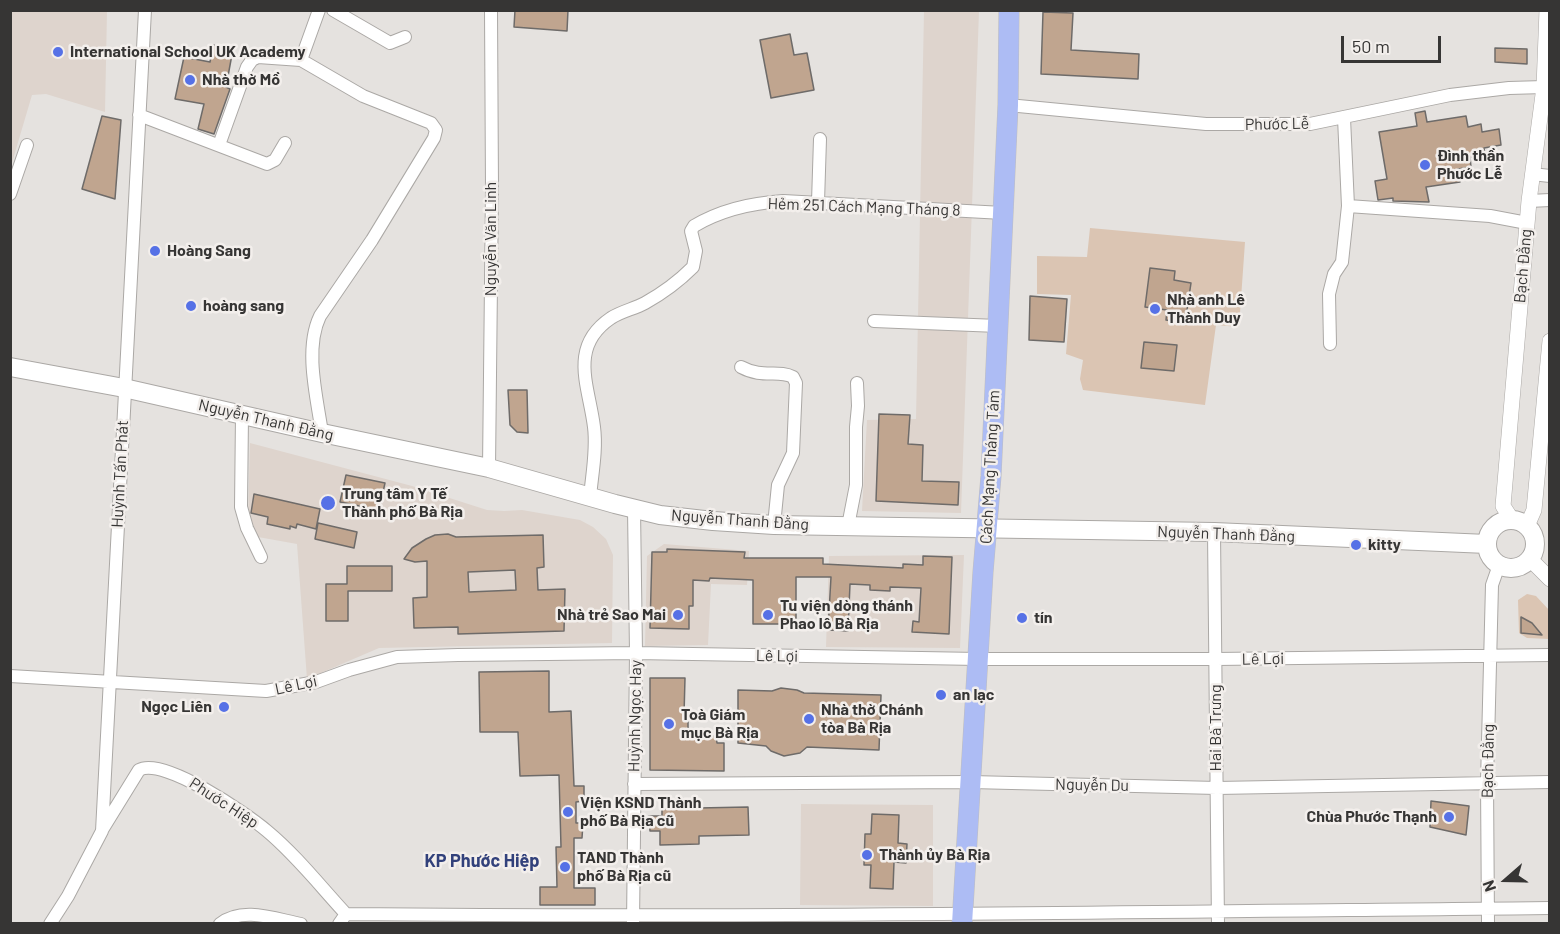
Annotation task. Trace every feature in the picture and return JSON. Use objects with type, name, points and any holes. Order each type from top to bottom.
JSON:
[{"type":"main road","name":"Cách Mạng Tháng Tám","points":[[962,919],[988,529],[1008,105],[1010,10]]},
{"type":"main road","name":"Nguyễn Thanh Đằng","points":[[10,367],[124,388],[489,468],[634,509],[702,520],[774,525],[1214,532],[1487,544]]},
{"type":"main road","points":[[1502,521],[1520,523],[1533,535],[1538,551],[1519,567],[1499,565],[1490,556],[1487,544],[1489,534],[1494,526],[1502,521]]},
{"type":"street","name":"Huỳnh Tấn Phát","points":[[50,924],[68,896],[102,831],[145,10]]},
{"type":"street","points":[[301,60],[319,10]]},
{"type":"street","points":[[333,10],[390,43],[405,37]]},
{"type":"street","name":"Nguyễn Văn Linh","points":[[489,468],[491,10]]},
{"type":"street","name":"Bạch Đằng","points":[[1520,523],[1503,506],[1529,201],[1544,87],[1547,10]]},
{"type":"street","points":[[219,145],[247,67],[252,60],[258,57],[270,56],[301,60],[363,96],[431,123],[436,130],[434,138],[372,240],[314,328],[312,351],[322,433]]},
{"type":"street","name":"Phước Lễ","points":[[1008,105],[1206,124],[1310,124],[1450,95],[1509,88],[1544,87]]},
{"type":"street","points":[[139,115],[267,164],[275,160],[285,143]]},
{"type":"street","points":[[1330,344],[1329,294],[1334,274],[1342,262],[1348,206],[1344,118]]},
{"type":"street","points":[[818,202],[820,139]]},
{"type":"street","points":[[10,194],[27,146]]},
{"type":"street","points":[[1532,174],[1550,176]]},
{"type":"street","points":[[1529,201],[1550,200]]},
{"type":"street","name":"Hẻm 251 Cách Mạng Tháng 8","points":[[590,496],[595,445],[585,375],[584,353],[588,342],[611,318],[660,294],[693,267],[696,251],[691,231],[694,226],[725,212],[760,203],[783,201],[1003,213]]},
{"type":"street","points":[[1348,206],[1490,216],[1527,223]]},
{"type":"street","points":[[874,321],[998,326]]},
{"type":"street","points":[[1520,523],[1534,510],[1550,341]]},
{"type":"street","points":[[741,367],[760,375],[788,374],[794,376],[796,383],[793,453],[778,484],[774,525]]},
{"type":"street","points":[[848,526],[856,485],[857,383]]},
{"type":"street","points":[[242,415],[241,507],[247,528],[261,557]]},
{"type":"street","name":"Huỳnh Ngọc Hay","points":[[633,920],[636,653],[634,509]]},
{"type":"street","name":"Hai Bà Trưng","points":[[1214,532],[1218,918]]},
{"type":"street","points":[[1538,551],[1550,579]]},
{"type":"street","name":"Bạch Đằng","points":[[1488,924],[1487,782],[1492,585],[1499,565]]},
{"type":"street","name":"Lê Lợi","points":[[10,676],[266,691],[316,682],[397,657],[636,653],[978,659],[1550,655]]},
{"type":"street","name":"Phước Hiệp","points":[[102,831],[139,770],[144,767],[153,767],[184,777],[217,796],[267,831],[342,919]]},
{"type":"street","name":"Nguyễn Du","points":[[634,784],[971,782],[1217,788],[1550,782]]},
{"type":"street","points":[[342,919],[1218,918],[1550,908]]},
{"type":"street","points":[[220,924],[228,917],[249,914],[302,924]]},
{"type":"shaded area","name":"International School UK Academy","points":[[11,10],[107,11],[105,112],[46,94],[32,95],[11,166]]},
{"type":"shaded area","points":[[924,11],[979,11],[961,513],[862,511],[867,420],[916,419]]},
{"type":"shaded area","name":"Nhà anh Lê Thành Duy","points":[[1090,228],[1245,242],[1239,327],[1216,325],[1205,405],[1083,390],[1080,379],[1083,360],[1066,354],[1071,295],[1037,294],[1037,256],[1087,257]]},
{"type":"shaded area","points":[[250,443],[412,486],[487,510],[522,510],[580,520],[593,527],[606,539],[613,555],[612,643],[379,648],[307,679],[297,544],[258,537],[248,520]]},
{"type":"shaded area","name":"Nhà trẻ Sao Mai","points":[[664,544],[749,551],[747,585],[711,584],[708,645],[645,646],[647,556]]},
{"type":"shaded area","points":[[964,555],[960,648],[826,647],[829,556]]},
{"type":"shaded area","points":[[1527,594],[1536,596],[1549,610],[1549,639],[1527,638],[1519,633],[1518,600]]},
{"type":"shaded area","name":"Thành ủy Bà Rịa","points":[[801,804],[933,805],[933,906],[800,905]]},
{"type":"building","points":[[515,10],[568,10],[567,31],[514,27]]},
{"type":"building","points":[[1043,12],[1073,13],[1071,50],[1139,54],[1138,79],[1041,74]]},
{"type":"building","points":[[790,34],[794,55],[807,53],[814,90],[771,98],[760,40]]},
{"type":"building","points":[[213,45],[233,49],[226,87],[230,89],[214,134],[198,129],[204,104],[175,99],[184,57],[210,62]]},
{"type":"building","points":[[1495,48],[1527,49],[1527,64],[1495,62]]},
{"type":"building","points":[[1425,111],[1427,122],[1466,116],[1468,127],[1481,124],[1482,132],[1499,129],[1501,145],[1484,148],[1485,155],[1470,157],[1471,167],[1458,169],[1460,182],[1426,187],[1429,202],[1393,201],[1393,198],[1378,200],[1375,181],[1387,179],[1379,132],[1417,126],[1415,113]]},
{"type":"building","points":[[102,116],[121,120],[115,199],[82,189]]},
{"type":"building","points":[[1150,268],[1175,271],[1174,280],[1191,283],[1185,323],[1166,320],[1167,310],[1145,307]]},
{"type":"building","points":[[1030,296],[1067,299],[1064,342],[1029,340]]},
{"type":"building","points":[[1144,342],[1177,345],[1174,371],[1141,368]]},
{"type":"building","points":[[508,390],[527,390],[528,433],[517,432],[510,425]]},
{"type":"building","points":[[879,414],[910,415],[908,444],[923,445],[922,481],[959,482],[958,505],[876,501]]},
{"type":"building","points":[[346,475],[385,483],[379,510],[340,502]]},
{"type":"building","points":[[254,494],[320,509],[316,529],[297,524],[296,528],[290,526],[290,529],[267,524],[268,517],[251,513]]},
{"type":"building","points":[[318,523],[357,532],[354,548],[315,539]]},
{"type":"building","points":[[448,534],[456,537],[543,535],[544,567],[537,568],[538,590],[565,589],[564,631],[458,634],[458,627],[414,628],[413,598],[427,597],[427,561],[415,562],[404,559],[412,548],[435,535]],"holes":[[[515,570],[516,590],[469,592],[468,572]]]},
{"type":"building","points":[[667,549],[745,552],[744,558],[823,558],[823,564],[903,568],[903,564],[923,565],[923,556],[952,557],[949,634],[912,632],[913,621],[919,622],[921,588],[890,587],[890,591],[870,590],[870,585],[850,584],[848,631],[828,630],[831,577],[796,577],[796,624],[753,624],[753,580],[710,578],[709,581],[693,580],[693,606],[689,606],[689,629],[650,628],[652,552],[667,552]]},
{"type":"building","points":[[347,566],[392,566],[392,591],[348,591],[348,621],[326,621],[326,584],[347,584]]},
{"type":"building","points":[[1521,617],[1532,623],[1542,635],[1521,633]]},
{"type":"building","points":[[549,671],[549,712],[571,711],[574,786],[584,786],[584,801],[576,802],[576,823],[583,823],[582,838],[574,838],[574,888],[595,888],[595,905],[540,905],[540,887],[557,887],[556,847],[561,847],[559,775],[520,776],[518,732],[480,732],[479,672]]},
{"type":"building","name":"Toà Giám mục Bà Rịa","points":[[650,678],[685,678],[684,715],[688,715],[688,736],[716,736],[717,743],[724,743],[724,771],[650,770]]},
{"type":"building","name":"Nhà thờ Chánh tòa Bà Rịa","points":[[781,688],[804,693],[881,695],[879,750],[807,747],[800,753],[784,756],[771,751],[766,746],[738,743],[738,690],[772,691]]},
{"type":"building","name":"Chùa Phước Thạnh","points":[[1431,801],[1469,806],[1466,835],[1430,827]]},
{"type":"building","points":[[698,802],[698,808],[748,807],[749,835],[699,836],[699,844],[660,845],[660,831],[650,831],[649,816],[662,816],[662,809],[675,808],[675,803]]},
{"type":"building","points":[[872,814],[899,815],[898,843],[907,844],[906,863],[894,862],[893,889],[870,888],[871,865],[864,865],[865,834],[871,834]]},
{"type":"place","name":"International School UK Academy","points":[[58,52]]},
{"type":"place","name":"Nhà thờ Mồ","points":[[190,80]]},
{"type":"place","name":"Đình thần Phước Lễ","points":[[1425,165]]},
{"type":"place","name":"Hoàng Sang","points":[[155,251]]},
{"type":"place","name":"hoàng sang","points":[[191,306]]},
{"type":"place","name":"Nhà anh Lê Thành Duy","points":[[1155,309]]},
{"type":"place","name":"Trung tâm Y Tế Thành phố Bà Rịa","points":[[328,503]]},
{"type":"place","name":"kitty","points":[[1356,545]]},
{"type":"place","name":"Nhà trẻ Sao Mai","points":[[678,615]]},
{"type":"place","name":"Tu viện dòng thánh Phao lô Bà Rịa","points":[[768,615]]},
{"type":"place","name":"tín","points":[[1022,618]]},
{"type":"place","name":"an lạc","points":[[941,695]]},
{"type":"place","name":"Ngọc Liên","points":[[224,707]]},
{"type":"place","name":"Nhà thờ Chánh tòa Bà Rịa","points":[[809,719]]},
{"type":"place","name":"Toà Giám mục Bà Rịa","points":[[669,724]]},
{"type":"place","name":"Viện KSND Thành phố Bà Rịa cũ","points":[[568,812]]},
{"type":"place","name":"Chùa Phước Thạnh","points":[[1449,817]]},
{"type":"place","name":"Thành ủy Bà Rịa","points":[[867,855]]},
{"type":"place","name":"TAND Thành phố Bà Rịa cũ","points":[[565,867]]},
{"type":"district","name":"KP Phước Hiệp","points":[[482,861]]}]
